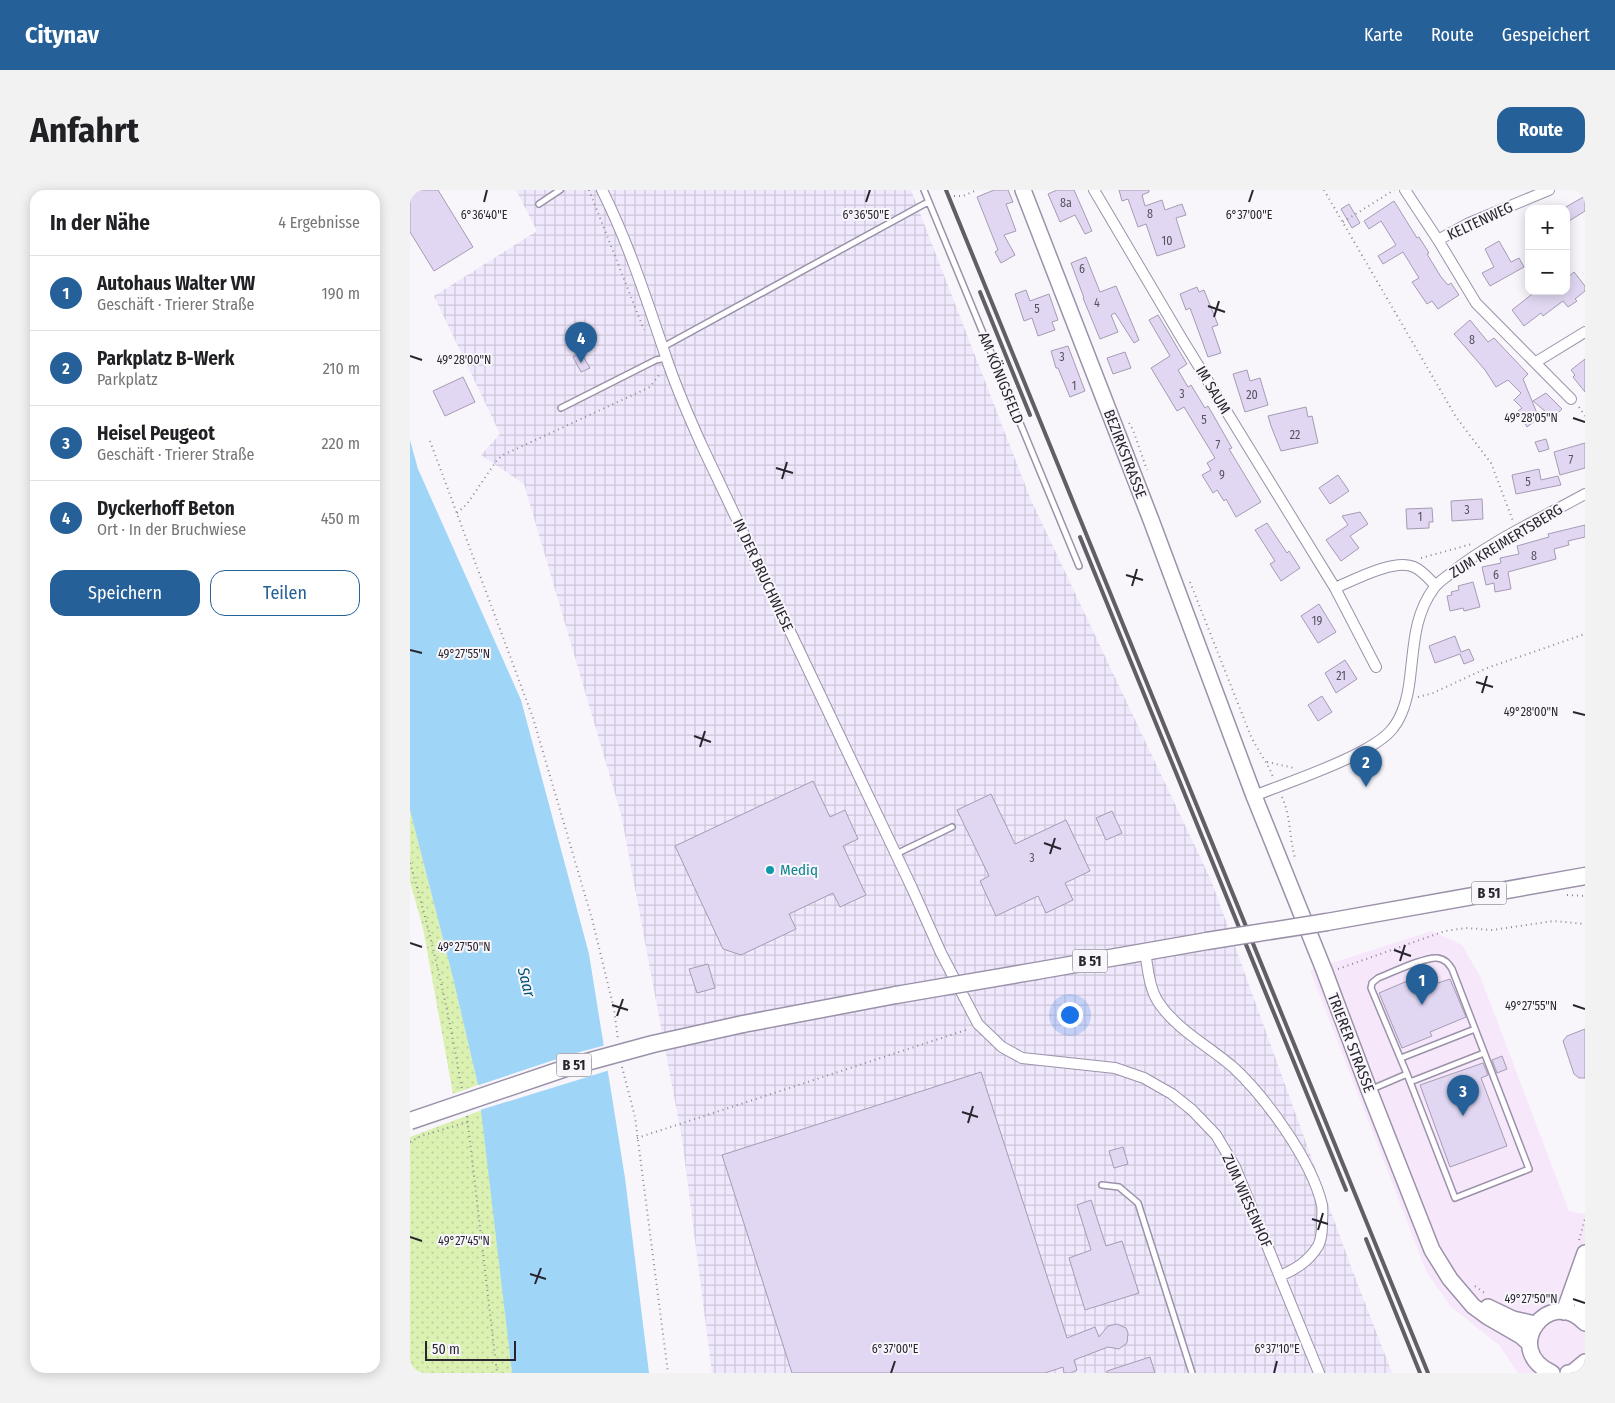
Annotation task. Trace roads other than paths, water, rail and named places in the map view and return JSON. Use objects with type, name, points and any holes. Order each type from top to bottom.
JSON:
[{"type":"main road","name":"B 51","points":[[410,1121],[572,1066],[652,1044],[744,1024],[896,995],[1585,876]]},
{"type":"street","name":"IN DER BRUCHWIESE","points":[[602,190],[620,228],[637,272],[662,347],[661,359],[896,854],[941,954]]},
{"type":"street","name":"BEZIRKSTRASSE","points":[[1023,190],[1151,520],[1254,796]]},
{"type":"street","name":"IM SAUM","points":[[1094,190],[1182,340],[1336,588],[1376,667]]},
{"type":"street","name":"KELTENWEG","points":[[1405,190],[1476,303],[1571,399]]},
{"type":"street","name":"KELTENWEG","points":[[1438,240],[1469,223],[1549,190]]},
{"type":"street","points":[[1536,362],[1585,332]]},
{"type":"street","name":"ZUM KREIMERTSBERG","points":[[1254,796],[1319,770],[1380,741],[1393,729],[1401,716],[1408,698],[1413,640],[1425,600],[1436,585],[1462,564],[1585,494]]},
{"type":"street","points":[[1336,588],[1390,567],[1412,566],[1423,572],[1436,585]]},
{"type":"street","name":"TRIERER STRASSE","points":[[1254,796],[1432,1250],[1441,1266],[1463,1283],[1479,1302],[1513,1319],[1535,1324]]},
{"type":"street","points":[[1144,952],[1153,991],[1158,1003],[1171,1018],[1234,1068],[1256,1091],[1294,1142],[1315,1186],[1322,1206],[1322,1232],[1319,1244],[1308,1259],[1298,1268],[1280,1276]]},
{"type":"street","name":"ZUM WIESENHOF","points":[[941,954],[978,1024],[1002,1047],[1022,1058],[1115,1068],[1144,1078],[1172,1094],[1192,1110],[1216,1135],[1235,1167],[1319,1373]]},
{"type":"street","points":[[1564,1312],[1581,1250]]},
{"type":"street","points":[[1583,1321],[1585,1281]]},
{"type":"street","name":"TRIERER STRASSE","points":[[1463,1283],[1474,1306],[1529,1343]]},
{"type":"street","points":[[1546,1372],[1536,1362],[1531,1353],[1530,1333],[1535,1324],[1548,1314],[1564,1312],[1573,1314],[1583,1321]]},
{"type":"street","points":[[1568,1373],[1574,1372],[1585,1362]]},
{"type":"lane","points":[[539,204],[560,190]]},
{"type":"lane","name":"AM KÖNIGSFELD","points":[[924,190],[1078,566]]},
{"type":"lane","points":[[662,347],[928,202]]},
{"type":"lane","points":[[561,408],[661,359]]},
{"type":"lane","points":[[896,854],[952,827]]},
{"type":"lane","points":[[1430,958],[1439,958],[1448,962],[1484,1053],[1529,1169],[1455,1198],[1371,988],[1372,983],[1378,978],[1430,958]]},
{"type":"lane","points":[[1400,1058],[1475,1028]]},
{"type":"lane","points":[[1410,1082],[1484,1053]]},
{"type":"lane","points":[[1369,1090],[1407,1074]]},
{"type":"lane","points":[[1102,1185],[1118,1187],[1138,1203],[1192,1373]]},
{"type":"water","name":"Saar","points":[[410,440],[418,469],[521,700],[589,954],[625,1178],[649,1373],[512,1373],[478,1085],[410,810]]},
{"type":"railway","points":[[946,190],[1428,1373]]},
{"type":"railway","points":[[980,292],[1030,415]]},
{"type":"railway","points":[[1080,537],[1346,1190]]},
{"type":"railway","points":[[1366,1239],[1420,1373]]},
{"type":"place","name":"Dyckerhoff Beton","points":[[581,363]]},
{"type":"place","name":"Parkplatz B-Werk","points":[[1366,787]]},
{"type":"place","name":"Mediq","points":[[770,870]]},
{"type":"place","name":"Autohaus Walter VW","points":[[1422,1005]]},
{"type":"place","name":"Heisel Peugeot","points":[[1463,1116]]}]
